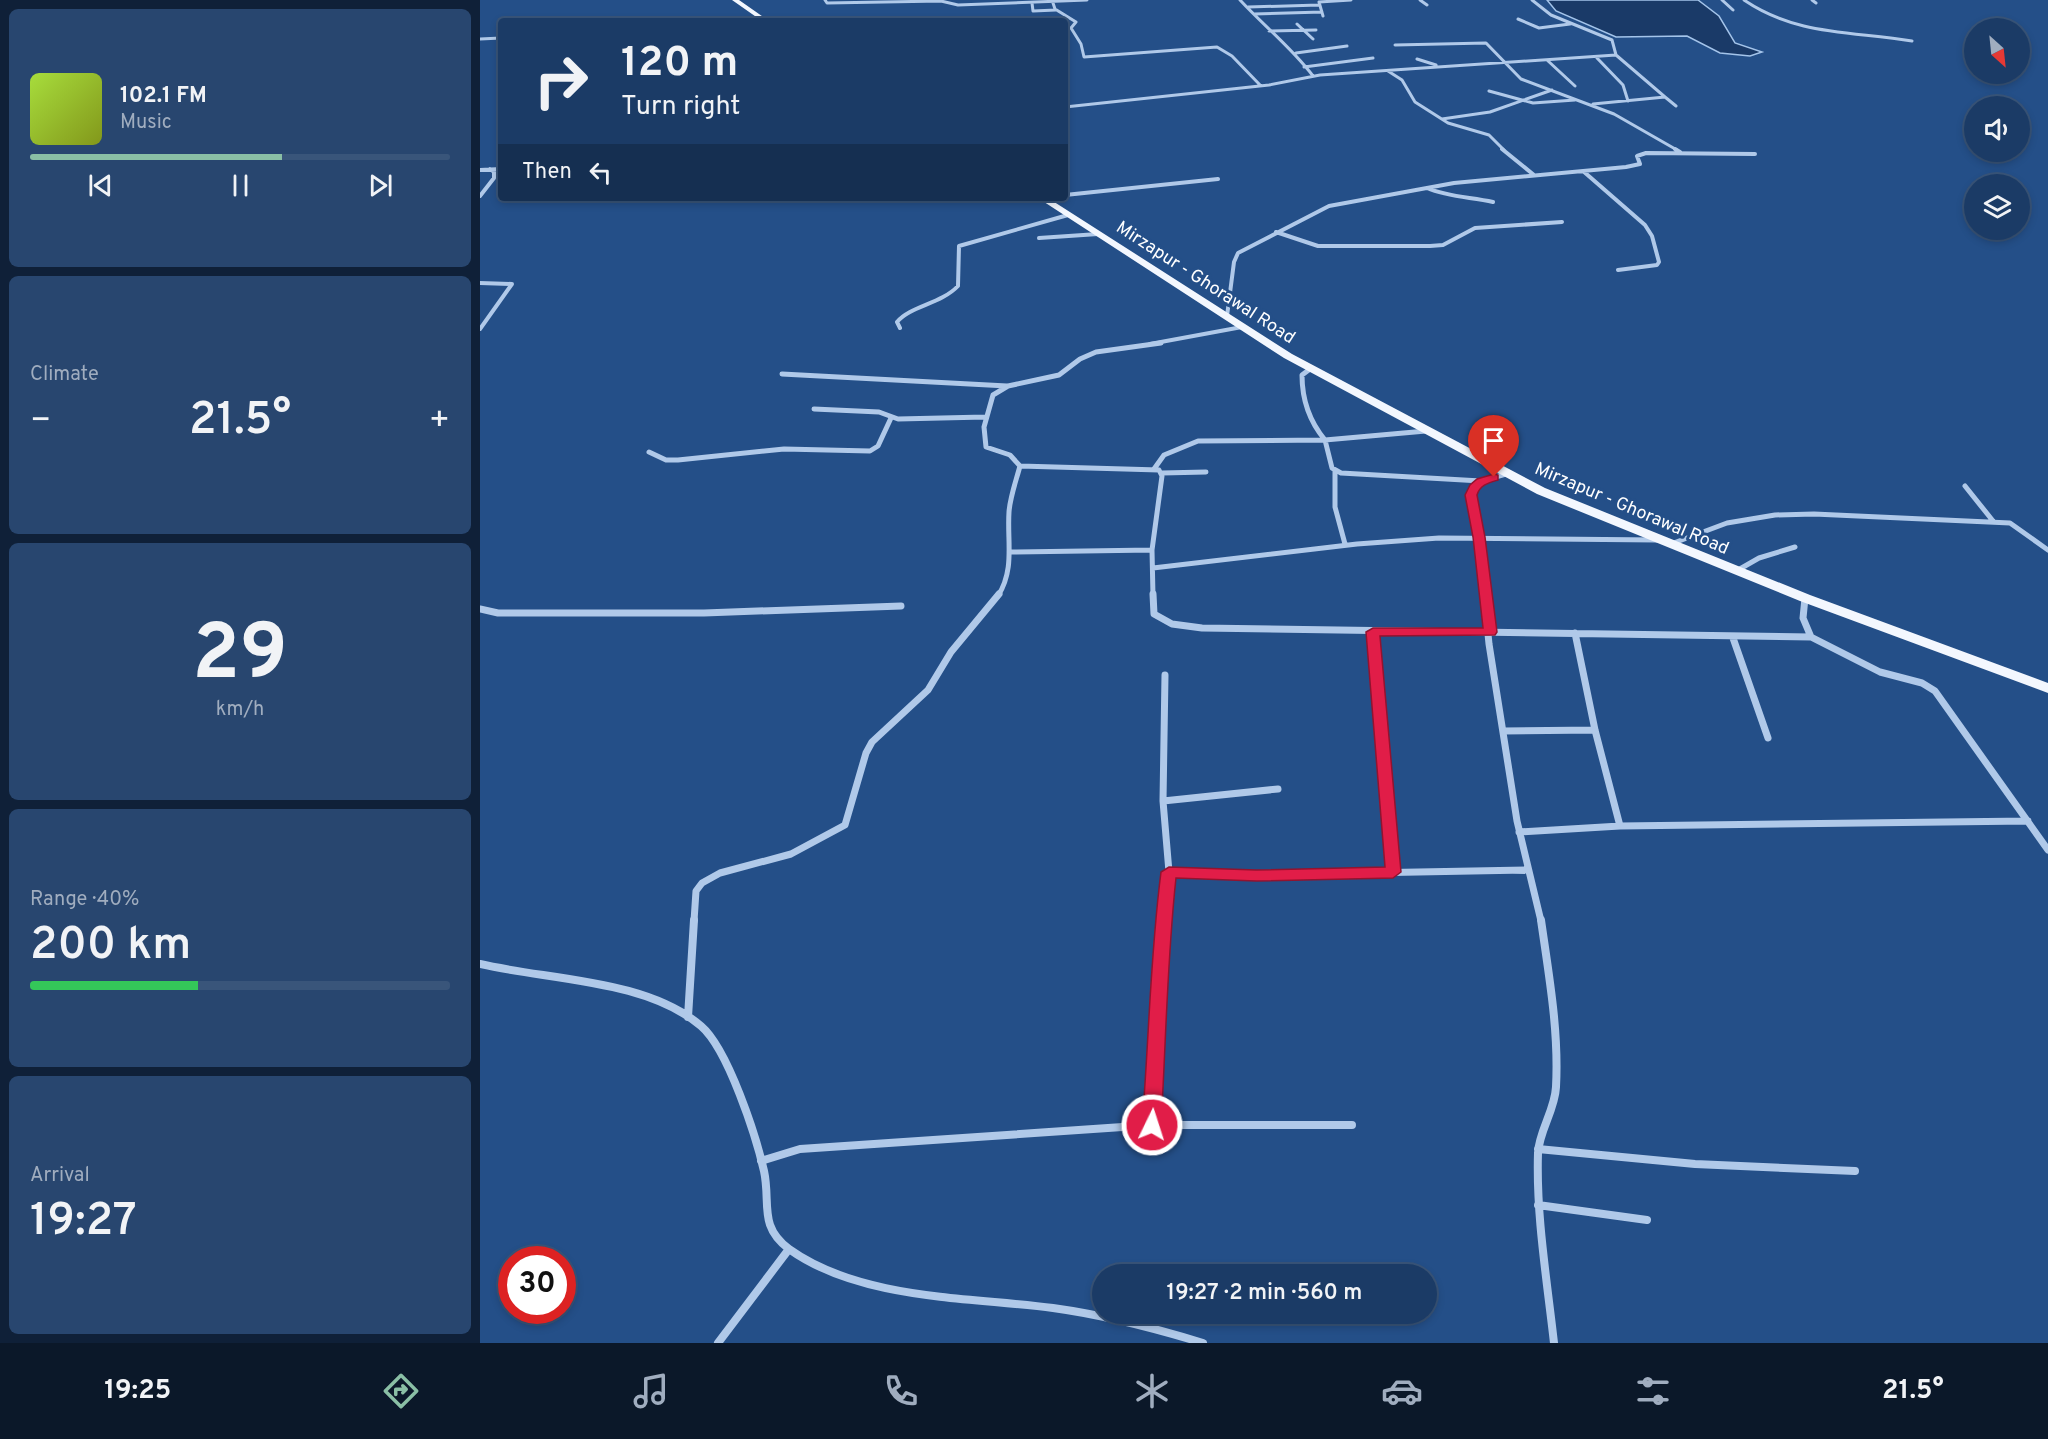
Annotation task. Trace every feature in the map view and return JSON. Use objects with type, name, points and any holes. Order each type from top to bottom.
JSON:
[{"type":"main road","points":[[735,0],[761,18]]},
{"type":"main road","name":"Mirzapur - Ghorawal Road","points":[[1050,201],[1068,215],[1310,369],[1429,430],[1506,474],[1571,506],[1805,598],[2048,688]]},
{"type":"street","points":[[825,0],[826,3],[941,1],[958,6],[1087,0]]},
{"type":"street","points":[[1240,0],[1269,31],[1296,53],[1304,67],[1313,76]]},
{"type":"street","points":[[1248,7],[1319,5],[1321,2],[1352,0]]},
{"type":"street","points":[[1420,0],[1427,5]]},
{"type":"street","points":[[1532,0],[1541,10],[1612,40],[1616,55],[1676,106]]},
{"type":"street","points":[[1722,0],[1733,10]]},
{"type":"street","points":[[1744,0],[1761,14],[1814,31],[1874,34],[1912,41]]},
{"type":"street","points":[[1812,0],[1816,3]]},
{"type":"street","points":[[1032,3],[1034,11],[1056,10],[1076,22],[1071,28],[1085,58],[1217,47],[1232,56],[1260,86]]},
{"type":"street","points":[[1053,3],[1056,10]]},
{"type":"street","points":[[1254,14],[1322,14],[1319,5]]},
{"type":"street","points":[[1282,6],[1288,13]]},
{"type":"street","points":[[1518,19],[1539,28],[1571,24]]},
{"type":"street","points":[[1297,24],[1313,39]]},
{"type":"street","points":[[1269,31],[1316,30]]},
{"type":"street","points":[[480,39],[498,38]]},
{"type":"street","points":[[1395,45],[1483,43],[1489,45],[1502,63],[1521,79],[1631,122],[1682,153]]},
{"type":"street","points":[[1296,53],[1347,46]]},
{"type":"street","points":[[1068,107],[1260,86],[1313,76],[1616,55]]},
{"type":"street","points":[[1304,67],[1373,58]]},
{"type":"street","points":[[1597,58],[1623,85],[1628,101]]},
{"type":"street","points":[[1417,59],[1443,67]]},
{"type":"street","points":[[1547,60],[1575,86]]},
{"type":"street","points":[[1402,69],[1426,62]]},
{"type":"street","points":[[1388,70],[1402,80],[1415,102],[1458,127],[1489,135],[1510,157],[1534,175]]},
{"type":"street","points":[[1442,119],[1490,112],[1552,90]]},
{"type":"street","points":[[1489,91],[1523,102],[1579,100]]},
{"type":"street","points":[[1591,105],[1665,97]]},
{"type":"street","points":[[1227,316],[1234,262],[1238,254],[1276,232],[1345,201],[1426,188],[1640,164],[1637,156],[1640,154],[1755,154]]},
{"type":"street","points":[[480,196],[494,178],[494,172],[490,169]]},
{"type":"street","points":[[480,170],[498,169]]},
{"type":"street","points":[[1583,170],[1612,194],[1652,236],[1659,262],[1657,265],[1618,270]]},
{"type":"street","points":[[1068,195],[1218,179]]},
{"type":"street","points":[[1426,188],[1445,196],[1466,196],[1493,202]]},
{"type":"street","points":[[900,328],[897,322],[901,317],[940,300],[957,289],[960,281],[959,246],[1068,215]]},
{"type":"street","points":[[1276,232],[1318,246],[1431,246],[1443,245],[1475,228],[1562,222]]},
{"type":"street","points":[[1039,238],[1098,234]]},
{"type":"street","points":[[480,283],[512,284],[480,329]]},
{"type":"street","points":[[782,374],[1008,386],[1059,375],[1080,359],[1096,352],[1180,340],[1242,327]]},
{"type":"street","points":[[1310,369],[1301,379],[1314,427],[1324,441],[1335,471],[1335,507],[1345,544]]},
{"type":"street","points":[[1008,386],[993,395],[985,417],[986,447],[1010,455],[1020,466],[1154,469],[1162,473],[1206,472]]},
{"type":"street","points":[[814,410],[879,412],[891,418],[985,417]]},
{"type":"street","points":[[649,452],[666,460],[678,460],[784,449],[870,451],[878,446],[891,418]]},
{"type":"street","points":[[1154,469],[1164,455],[1198,441],[1324,441],[1359,435],[1429,430]]},
{"type":"street","points":[[688,1017],[696,891],[701,883],[717,875],[785,856],[845,825],[849,818],[866,753],[872,742],[928,690],[951,652],[989,609],[1004,586],[1011,552],[1009,512],[1020,466]]},
{"type":"street","points":[[1335,471],[1481,481],[1506,474]]},
{"type":"street","points":[[1162,473],[1152,550],[1154,614],[1158,620],[1168,624],[1221,629],[1575,633],[1733,638],[1811,637],[1880,672],[1930,687],[2048,850]]},
{"type":"street","points":[[1481,481],[1471,495],[1479,537],[1490,632],[1489,644],[1520,832],[1540,916],[1556,1025],[1556,1089],[1553,1109],[1538,1149],[1538,1205],[1554,1343]]},
{"type":"street","points":[[1965,486],[1993,521]]},
{"type":"street","points":[[1671,544],[1727,523],[1775,515],[1814,514],[1993,521],[2017,526],[2048,550]]},
{"type":"street","points":[[1153,568],[1345,544],[1479,537],[1657,540]]},
{"type":"street","points":[[1737,571],[1759,558],[1795,547]]},
{"type":"street","points":[[1011,552],[1152,550]]},
{"type":"street","points":[[1805,598],[1803,618],[1811,637]]},
{"type":"street","points":[[480,609],[498,613],[704,613],[901,606]]},
{"type":"street","points":[[1373,632],[1393,872]]},
{"type":"street","points":[[1575,633],[1595,730],[1620,826]]},
{"type":"street","points":[[1733,638],[1768,738]]},
{"type":"street","points":[[1152,1125],[1161,991],[1161,932],[1169,872],[1163,801],[1165,675]]},
{"type":"street","points":[[1503,731],[1595,730]]},
{"type":"street","points":[[1163,801],[1278,789]]},
{"type":"street","points":[[1520,832],[1620,826],[2028,821]]},
{"type":"street","points":[[1169,872],[1256,875],[1528,870]]},
{"type":"street","points":[[480,964],[630,993],[660,1003],[688,1017],[707,1031],[714,1041],[748,1118],[761,1161],[769,1224],[773,1234],[789,1249],[832,1270],[877,1285],[949,1297],[1110,1316],[1203,1343]]},
{"type":"street","points":[[761,1161],[800,1149],[1152,1125],[1352,1125]]},
{"type":"street","points":[[1538,1149],[1695,1164],[1855,1171]]},
{"type":"street","points":[[1538,1205],[1647,1220]]},
{"type":"street","points":[[718,1343],[789,1249]]},
{"type":"water","points":[[1547,0],[1698,0],[1719,16],[1735,43],[1762,52],[1750,56],[1720,53],[1687,36],[1616,37],[1556,11]]},
{"type":"route","points":[[1152,1125],[1161,991],[1161,932],[1169,872],[1256,875],[1393,872],[1373,632],[1490,632],[1479,537],[1471,495],[1481,481],[1494,477]]}]
